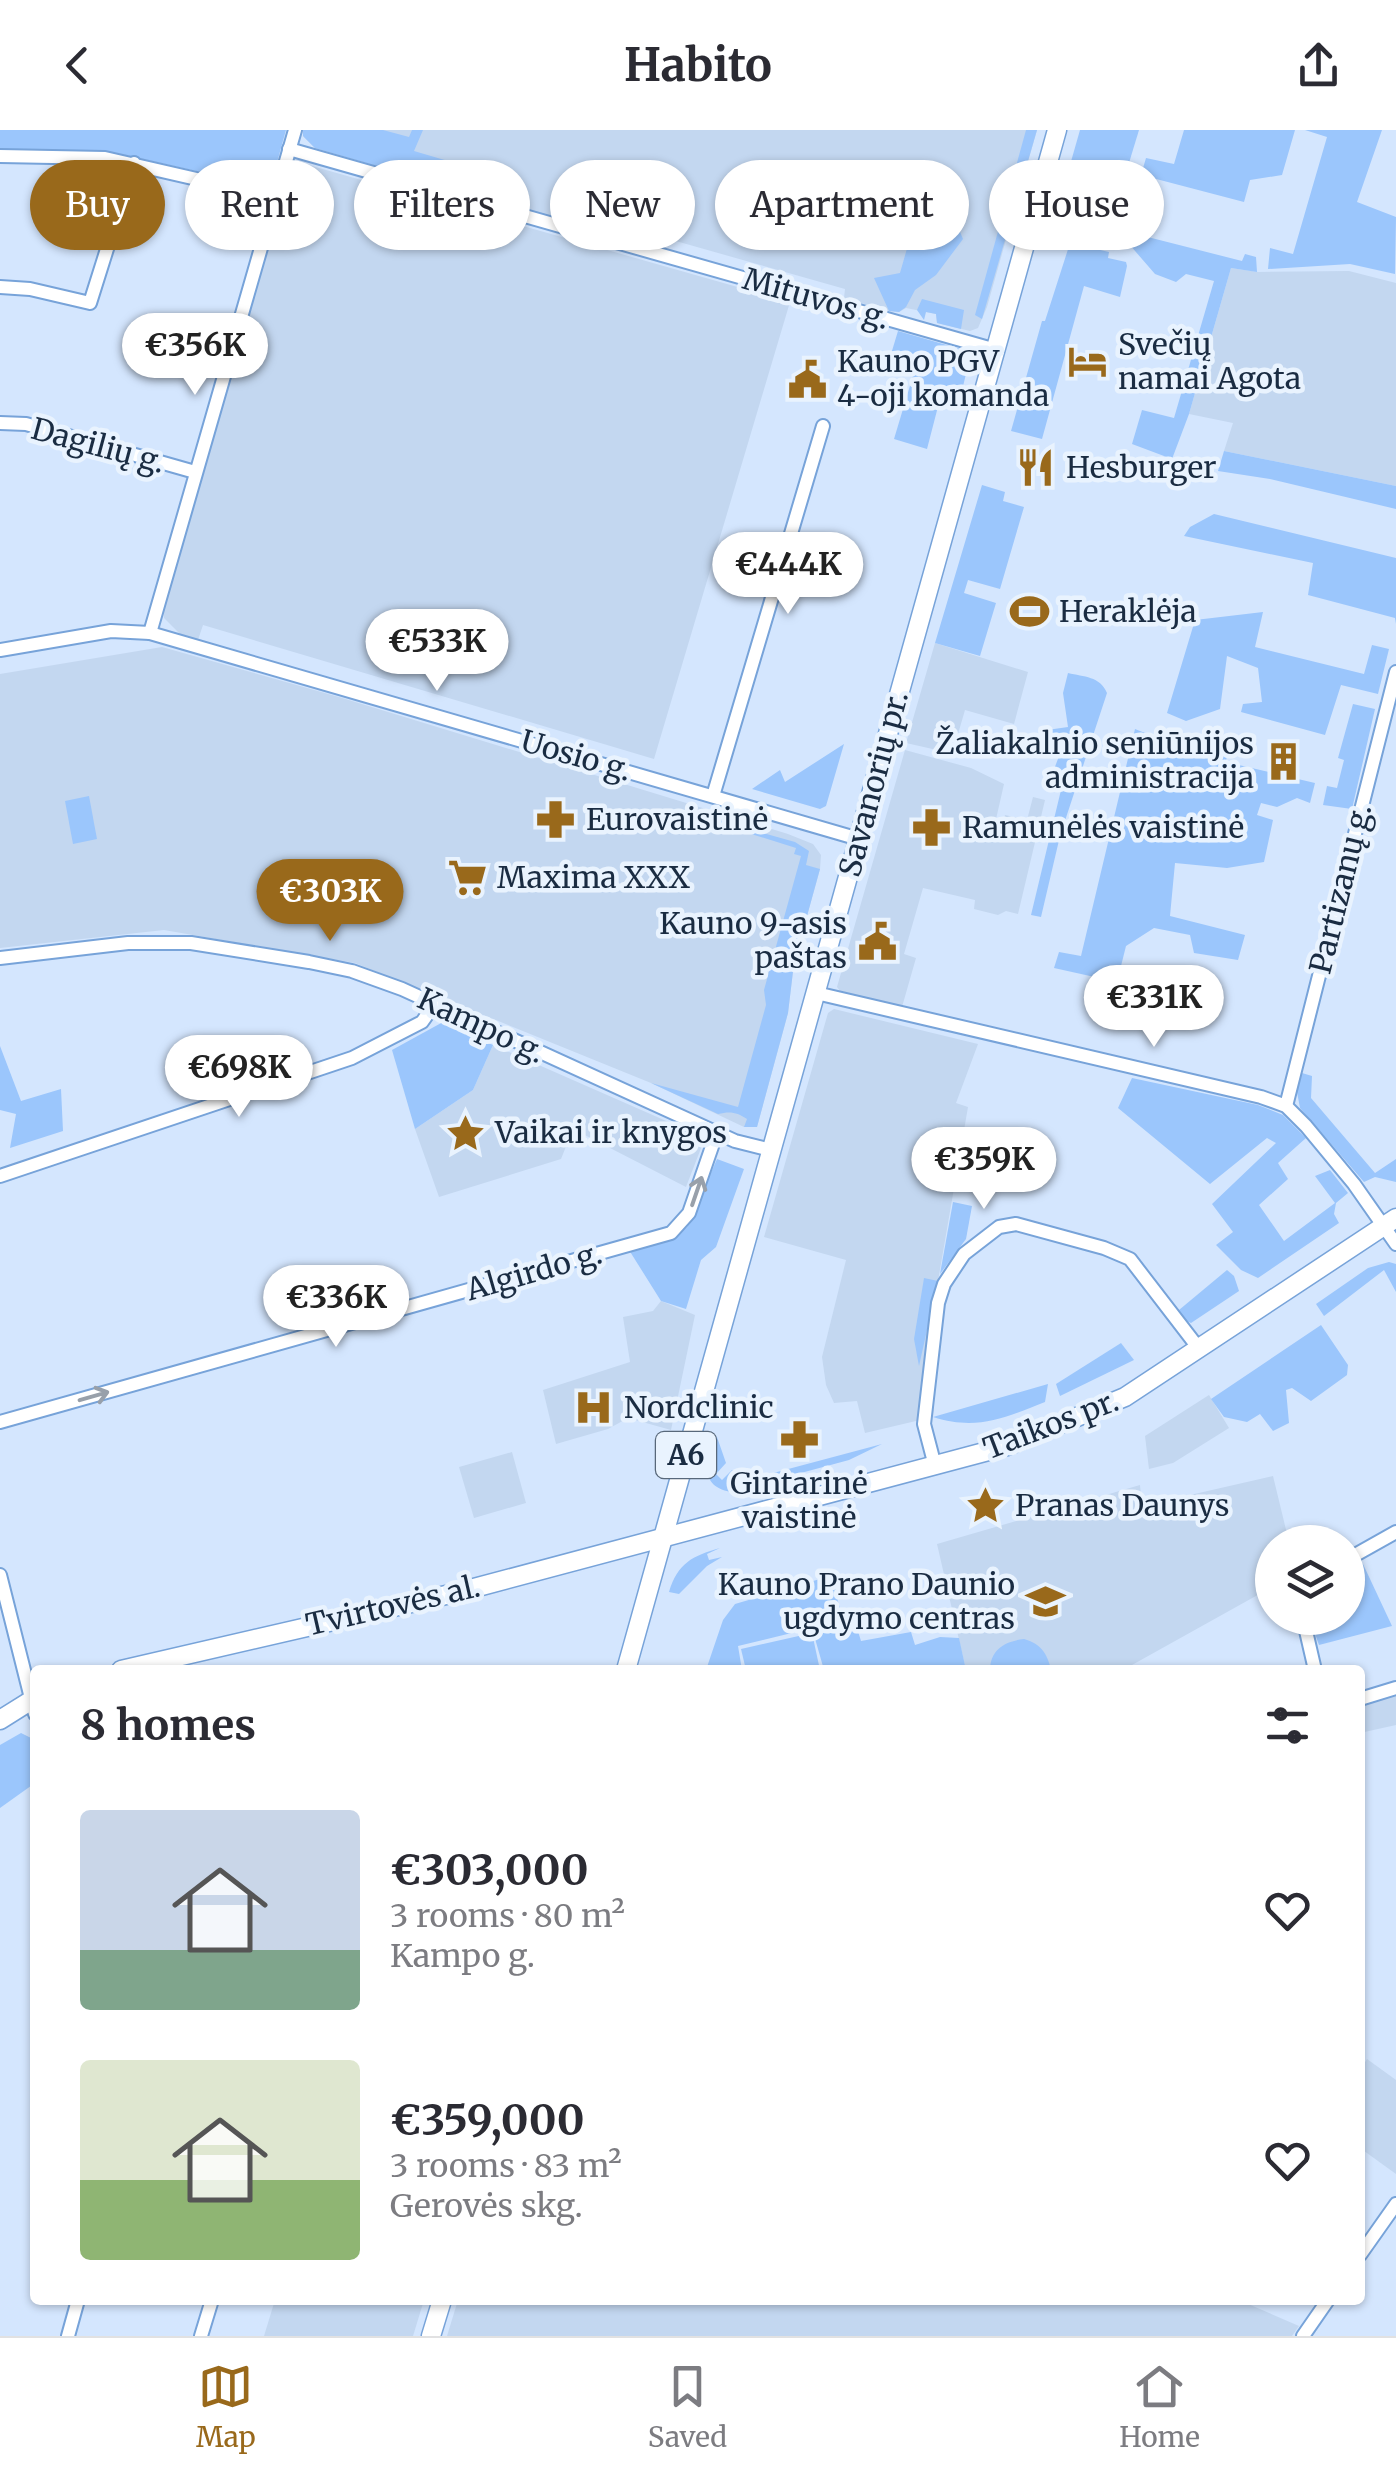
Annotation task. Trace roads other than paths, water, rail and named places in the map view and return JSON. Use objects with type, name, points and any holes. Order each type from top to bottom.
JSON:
[{"type":"main road","name":"Savanorių pr.","points":[[627,1665],[1058,130]]},
{"type":"main road","name":"Taikos pr.","points":[[664,1539],[1007,1446],[1074,1421],[1126,1397],[1390,1222]]},
{"type":"main road","name":"Tvirtovės al.","points":[[143,1665],[459,1592],[664,1539]]},
{"type":"main road","points":[[0,1720],[30,1706]]},
{"type":"main road","points":[[431,2336],[440,2305]]},
{"type":"street","points":[[286,160],[295,130]]},
{"type":"street","name":"Mituvos g.","points":[[289,149],[996,350]]},
{"type":"street","points":[[0,156],[81,155],[110,160]]},
{"type":"street","points":[[0,287],[30,289],[90,304],[107,250]]},
{"type":"street","points":[[150,633],[260,250]]},
{"type":"street","name":"Dagilių g.","points":[[0,423],[26,424],[195,472]]},
{"type":"street","points":[[713,796],[823,426]]},
{"type":"street","name":"Uosio g.","points":[[0,650],[111,631],[150,633],[859,838]]},
{"type":"street","name":"Partizanų g.","points":[[1286,1106],[1396,672]]},
{"type":"street","name":"Kampo g.","points":[[0,958],[128,943],[191,944],[352,971],[717,1132],[771,1150]]},
{"type":"street","points":[[816,993],[1286,1106],[1390,1222],[1396,1244]]},
{"type":"street","points":[[0,1176],[352,1058],[422,1022],[434,1005]]},
{"type":"street","name":"Algirdo g.","points":[[0,1422],[671,1233],[689,1214],[717,1132]]},
{"type":"street","points":[[935,1466],[924,1424],[938,1302],[944,1284],[964,1254],[999,1228],[1016,1224],[1130,1258],[1200,1350]]},
{"type":"street","points":[[1365,1550],[1396,1532]]},
{"type":"street","points":[[0,1574],[30,1689]]},
{"type":"street","points":[[1307,1635],[1314,1665]]},
{"type":"street","points":[[1365,1697],[1396,1688]]},
{"type":"street","points":[[1365,2248],[1396,2204]]},
{"type":"street","points":[[68,2336],[77,2305]]},
{"type":"street","points":[[201,2336],[210,2305]]},
{"type":"street","points":[[1303,2336],[1325,2305]]},
{"type":"place","name":"Svečių namai Agota","points":[[1088,362]]},
{"type":"place","name":"Kauno PGV 4-oji komanda","points":[[807,379]]},
{"type":"place","name":"Hesburger","points":[[1036,468]]},
{"type":"place","name":"Heraklėja","points":[[1029,612]]},
{"type":"place","name":"Žaliakalnio seniūnijos administracija","points":[[1284,761]]},
{"type":"place","name":"Eurovaistinė","points":[[556,820]]},
{"type":"place","name":"Ramunėlės vaistinė","points":[[932,828]]},
{"type":"place","name":"Maxima XXX","points":[[467,878]]},
{"type":"place","name":"Kauno 9-asis paštas","points":[[877,941]]},
{"type":"place","name":"Vaikai ir knygos","points":[[465,1133]]},
{"type":"place","name":"Nordclinic","points":[[594,1408]]},
{"type":"place","name":"Gintarinė vaistinė","points":[[799,1440]]},
{"type":"place","name":"Pranas Daunys","points":[[985,1506]]},
{"type":"place","name":"Kauno Prano Daunio ugdymo centras","points":[[1045,1602]]}]
